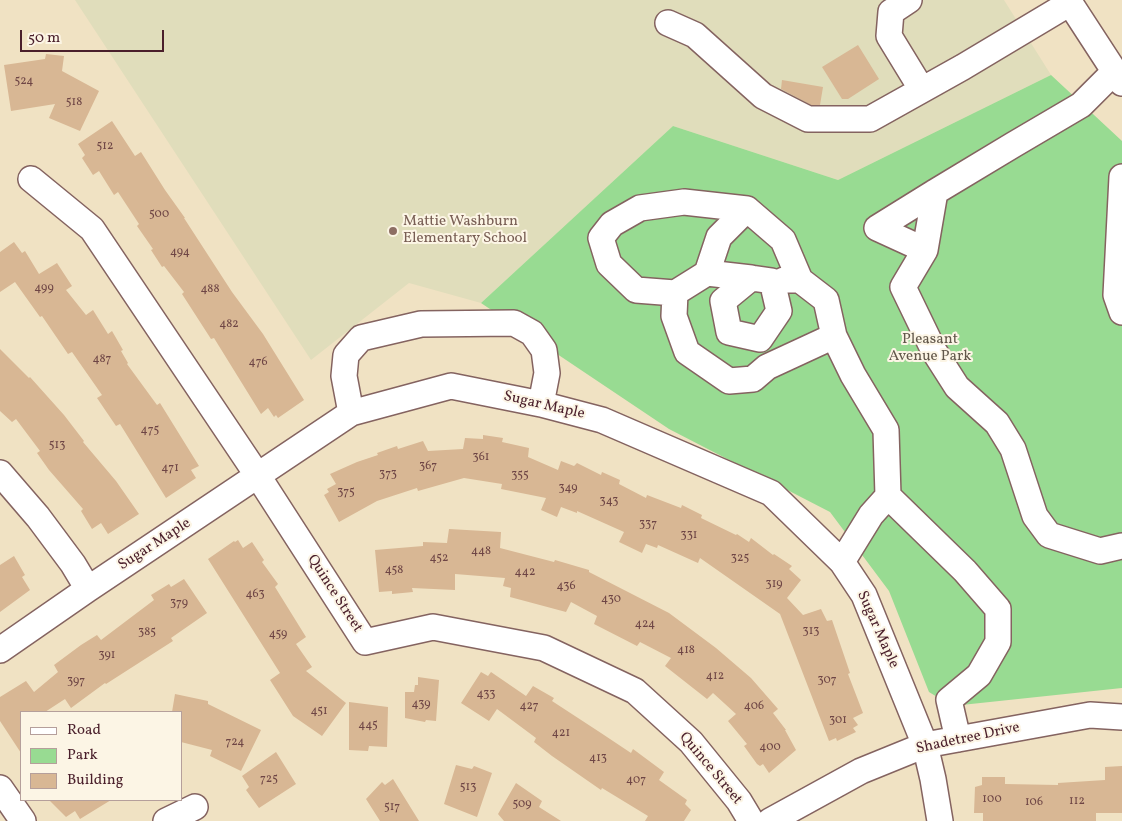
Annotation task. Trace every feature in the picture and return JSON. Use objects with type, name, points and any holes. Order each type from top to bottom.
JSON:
[{"type":"street","points":[[909,0],[891,12],[889,36],[922,90]]},
{"type":"street","points":[[668,24],[695,35],[763,96],[808,119],[870,119],[1069,2],[1118,77],[1081,105],[877,228],[925,250]]},
{"type":"street","points":[[1122,177],[1116,295],[1122,312]]},
{"type":"street","name":"Quince Street","points":[[31,179],[92,229],[258,476],[365,642],[433,627],[544,648],[635,691],[691,742],[739,801],[751,821]]},
{"type":"street","points":[[935,192],[925,250],[903,287],[934,351],[957,387],[997,423],[1013,449],[1035,516],[1049,536],[1100,551],[1122,546]]},
{"type":"street","points":[[800,280],[762,279],[707,273],[675,293],[636,290],[609,264],[601,238],[612,224],[640,208],[684,202],[747,209],[783,240],[800,280],[826,300],[834,336],[853,375],[886,430],[888,496],[871,515],[842,562]]},
{"type":"street","points":[[707,273],[719,237],[747,209]]},
{"type":"street","points":[[760,339],[728,332],[723,301],[762,279]]},
{"type":"street","points":[[762,279],[779,310],[760,339],[767,368]]},
{"type":"street","points":[[675,293],[674,316],[686,352],[729,381],[753,380],[767,368],[834,336]]},
{"type":"street","points":[[351,413],[344,376],[346,355],[361,338],[421,324],[514,323],[532,333],[544,350],[547,373],[542,404]]},
{"type":"street","name":"Sugar Maple","points":[[0,650],[351,413],[451,386],[542,404],[602,420],[771,493],[842,562],[864,595],[925,745],[940,821]]},
{"type":"street","points":[[0,473],[38,517],[73,564],[88,589]]},
{"type":"street","points":[[888,496],[965,571],[998,609],[998,642],[979,675],[949,700],[958,739]]},
{"type":"street","name":"Shadetree Drive","points":[[770,821],[861,771],[925,745],[1090,715],[1122,716]]},
{"type":"street","points":[[0,788],[23,821]]},
{"type":"street","points":[[166,821],[195,807]]},
{"type":"shaded area","name":"Mattie Washburn Elementary School","points":[[75,0],[1004,0],[1051,75],[838,180],[673,126],[481,303],[409,283],[311,360]]},
{"type":"green space","name":"Pleasant Avenue Park","points":[[1051,75],[1122,141],[1122,688],[952,706],[929,692],[889,591],[830,512],[669,429],[481,303],[673,126],[838,180]]},
{"type":"building","points":[[858,45],[879,79],[848,99],[842,99],[822,67]]},
{"type":"building","points":[[46,54],[64,56],[62,71],[99,91],[80,131],[49,118],[55,104],[11,111],[4,65],[45,59]]},
{"type":"building","points":[[782,80],[823,87],[820,105],[811,105],[781,89]]},
{"type":"building","points":[[112,121],[135,156],[141,152],[232,292],[263,334],[304,400],[278,418],[276,415],[274,417],[268,408],[261,414],[214,338],[211,339],[182,294],[184,292],[164,266],[162,267],[151,250],[153,249],[137,226],[139,224],[118,192],[114,195],[99,171],[93,175],[82,158],[85,155],[78,144]]},
{"type":"building","points":[[14,242],[22,253],[25,251],[39,274],[57,263],[72,286],[66,290],[86,315],[93,310],[108,334],[112,331],[123,350],[121,351],[127,364],[157,405],[160,403],[199,466],[191,470],[196,478],[166,498],[120,424],[116,426],[97,398],[102,395],[72,352],[68,354],[42,316],[40,317],[15,282],[0,292],[0,252]]},
{"type":"building","points":[[0,349],[30,377],[64,415],[83,442],[116,481],[139,514],[108,534],[101,523],[92,529],[81,511],[83,509],[49,470],[37,453],[40,451],[16,419],[12,422],[0,411]]},
{"type":"building","points":[[483,435],[503,438],[502,442],[529,448],[528,457],[558,470],[561,461],[574,466],[577,463],[601,475],[602,472],[620,480],[619,484],[646,498],[647,495],[681,508],[682,505],[702,515],[701,518],[737,534],[749,542],[751,538],[773,555],[792,566],[789,569],[801,580],[787,598],[803,615],[821,609],[827,621],[832,620],[850,673],[848,674],[863,713],[853,718],[858,725],[853,728],[856,732],[837,741],[836,738],[829,741],[780,614],[700,558],[698,563],[658,545],[657,548],[646,544],[642,553],[619,542],[624,532],[577,511],[577,513],[561,507],[557,517],[541,510],[546,498],[501,489],[502,484],[464,478],[418,491],[417,488],[377,501],[339,522],[324,495],[329,492],[327,489],[336,484],[330,474],[378,455],[377,453],[397,446],[398,449],[423,441],[428,451],[463,449],[465,438],[483,439]]},
{"type":"building","points":[[449,529],[501,532],[500,548],[554,562],[555,560],[589,570],[589,572],[669,613],[716,648],[751,678],[778,709],[773,713],[786,730],[796,750],[769,773],[763,764],[760,766],[757,764],[744,746],[747,744],[728,721],[736,714],[713,693],[707,699],[665,666],[671,658],[640,642],[637,646],[594,624],[597,616],[571,602],[566,612],[510,597],[511,588],[503,586],[505,578],[455,574],[455,590],[412,588],[413,592],[392,594],[392,591],[379,592],[375,550],[423,546],[423,542],[447,543]]},
{"type":"building","points":[[238,540],[243,548],[252,542],[264,560],[262,562],[278,584],[275,587],[306,637],[296,644],[312,667],[306,671],[346,703],[322,736],[293,716],[270,680],[280,673],[208,559]]},
{"type":"building","points":[[14,556],[25,575],[22,577],[30,590],[0,612],[0,565]]},
{"type":"building","points":[[184,579],[207,613],[171,638],[173,641],[105,683],[71,708],[65,699],[47,711],[20,711],[20,751],[0,721],[0,697],[26,681],[34,692],[58,672],[54,665],[97,635],[101,640],[154,600],[151,595],[169,584],[171,587]]},
{"type":"building","points":[[481,672],[488,676],[491,672],[526,696],[533,686],[554,698],[552,701],[631,753],[633,749],[664,772],[659,780],[687,800],[685,804],[691,810],[684,821],[645,821],[648,816],[602,788],[601,790],[552,756],[534,742],[536,738],[497,709],[489,721],[461,703]]},
{"type":"building","points":[[418,677],[439,680],[436,721],[426,720],[425,722],[405,718],[405,692],[414,692],[415,685],[418,685]]},
{"type":"building","points":[[175,694],[208,701],[208,704],[261,730],[241,771],[210,756],[212,750],[182,742],[182,711],[172,711]]},
{"type":"building","points":[[349,702],[388,707],[387,747],[369,746],[368,751],[349,750]]},
{"type":"building","points":[[276,752],[296,784],[259,808],[246,790],[249,787],[242,776]]},
{"type":"building","points":[[456,765],[472,769],[474,766],[492,773],[477,817],[444,804]]},
{"type":"building","points":[[1122,766],[1122,813],[1096,813],[1096,821],[983,821],[983,813],[974,813],[975,787],[982,785],[982,777],[1005,777],[1005,784],[1058,785],[1058,783],[1105,780],[1105,767]]},
{"type":"building","points":[[393,779],[419,821],[380,821],[366,799],[382,782],[385,785]]},
{"type":"building","points":[[516,783],[542,801],[539,807],[561,821],[504,821],[498,814]]},
{"type":"building","points":[[50,801],[109,801],[80,819],[75,811],[66,817]]},
{"type":"place","name":"Mattie Washburn Elementary School","points":[[393,231]]}]
